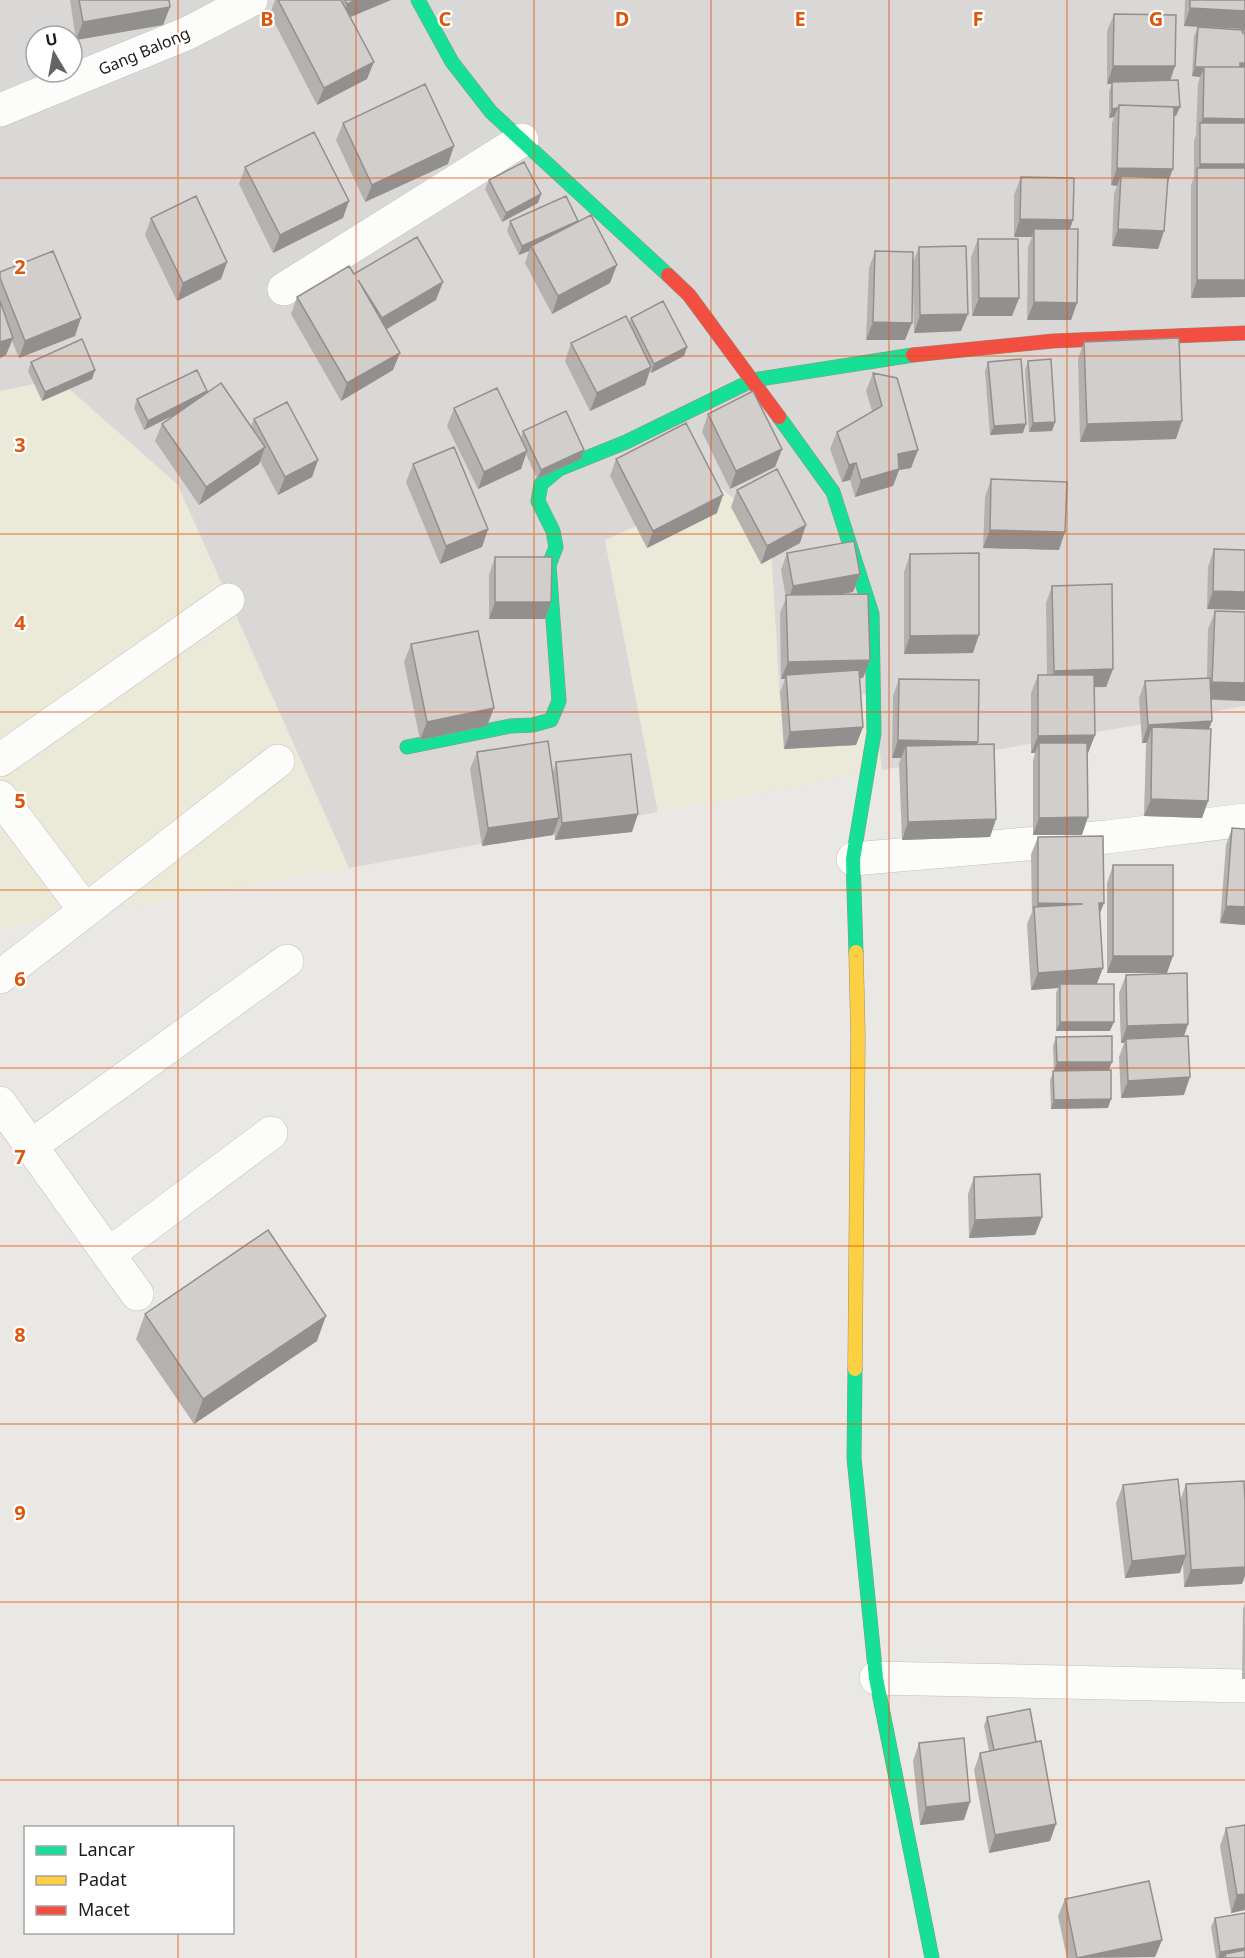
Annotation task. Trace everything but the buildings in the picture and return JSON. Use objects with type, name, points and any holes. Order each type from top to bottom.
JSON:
[{"type":"street","name":"Gang Balong","points":[[0,110],[188,33],[251,0]]},
{"type":"street","points":[[419,0],[452,62],[491,112],[689,295],[753,380],[833,492],[872,614],[874,733],[853,860],[858,1035],[854,1458],[876,1678],[932,1958]]},
{"type":"street","points":[[284,289],[522,140]]},
{"type":"street","points":[[407,747],[551,720],[559,701],[549,565],[556,547],[553,531],[538,501],[541,484],[559,469],[626,442],[753,380],[898,356],[1029,343],[1245,333]]},
{"type":"street","points":[[0,760],[228,600]]},
{"type":"street","points":[[0,977],[278,760]]},
{"type":"street","points":[[0,797],[85,910]]},
{"type":"street","points":[[853,860],[1107,837],[1245,820]]},
{"type":"street","points":[[31,1146],[287,961]]},
{"type":"street","points":[[2,1110],[31,1146],[137,1294]]},
{"type":"street","points":[[110,1254],[271,1132]]},
{"type":"street","points":[[876,1678],[1245,1686]]},
{"type":"shaded area","points":[[0,0],[1245,0],[1245,706],[882,770],[779,699],[770,530],[605,540],[658,812],[349,868],[177,484],[0,391]]},
{"type":"shaded area","points":[[58,379],[177,484],[349,868],[0,929],[0,391]]},
{"type":"shaded area","points":[[721,488],[770,530],[780,699],[873,694],[882,770],[658,812],[605,540]]},
{"type":"traffic: fast","points":[[418,0],[452,62],[491,112],[668,275]]},
{"type":"traffic: fast","points":[[407,747],[551,720],[559,701],[549,565],[556,547],[553,531],[538,501],[541,484],[559,469],[626,442],[753,380],[913,355]]},
{"type":"traffic: fast","points":[[779,417],[833,492],[872,614],[874,733],[853,859],[856,952]]},
{"type":"traffic: fast","points":[[855,1369],[854,1458],[876,1678],[932,1958]]},
{"type":"traffic: slow","points":[[855,1369],[858,1035],[856,952]]},
{"type":"traffic: jam","points":[[668,275],[689,295],[779,417]]},
{"type":"traffic: jam","points":[[913,355],[1053,341],[1245,333]]}]
